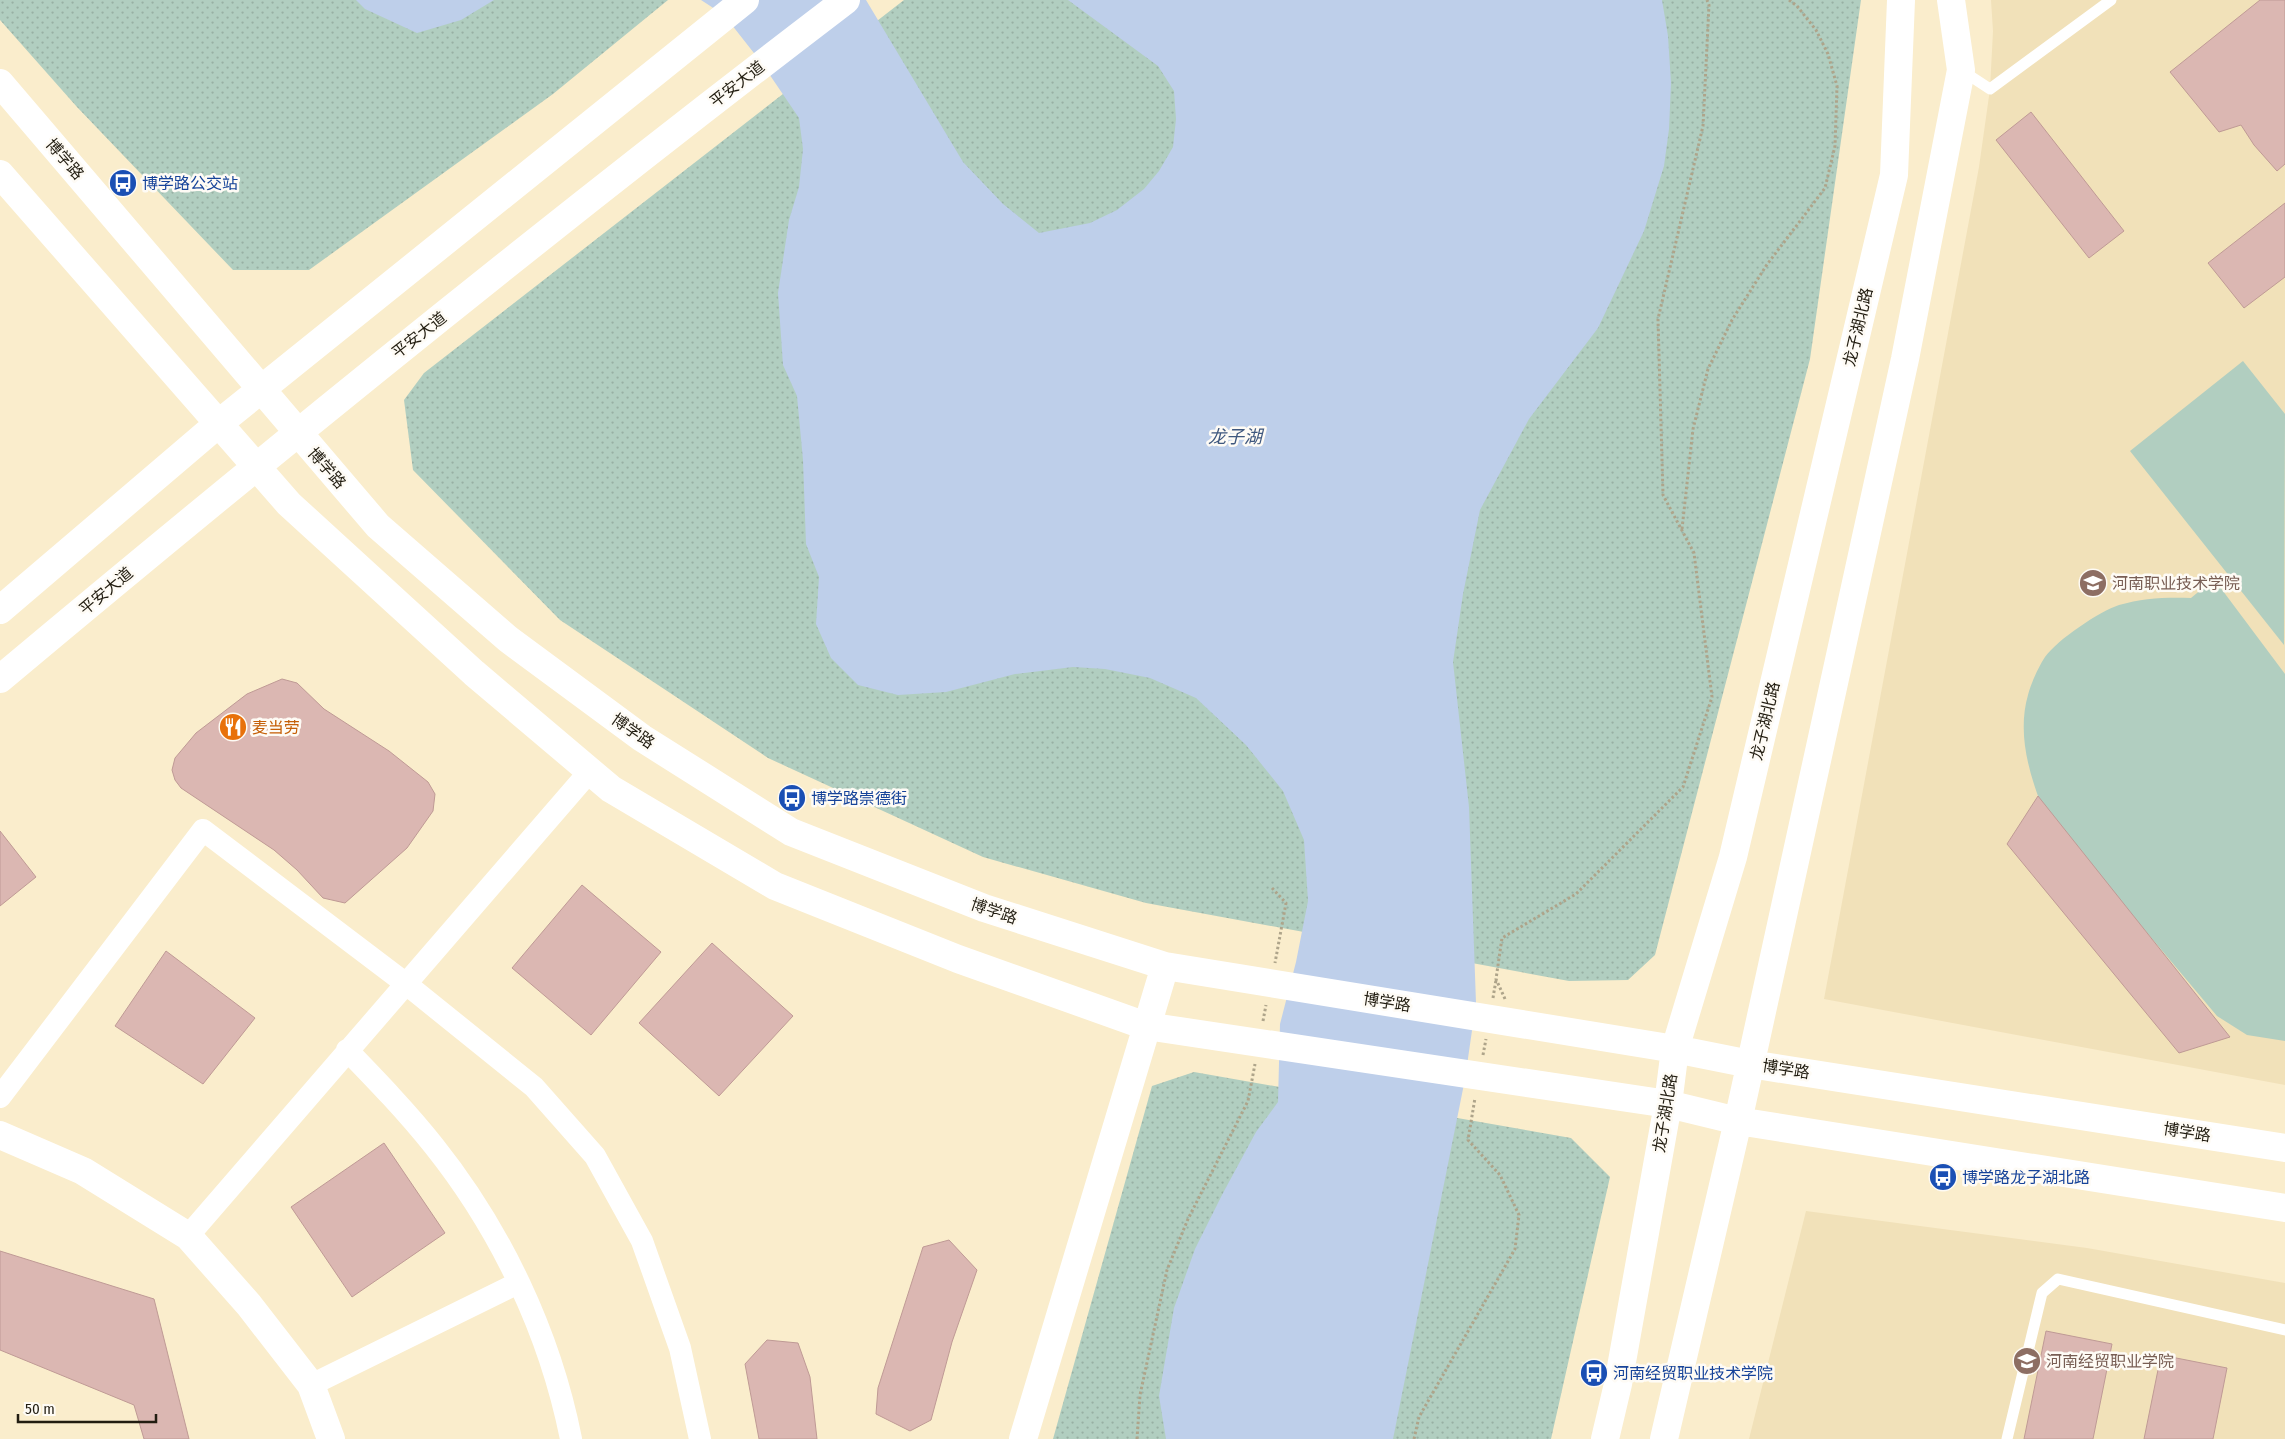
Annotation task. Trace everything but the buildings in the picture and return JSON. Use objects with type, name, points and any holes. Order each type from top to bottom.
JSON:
[{"type":"main road","points":[[0,610],[218,424],[676,54],[746,0]]},
{"type":"main road","name":"平安大道","points":[[0,679],[254,466],[716,100],[846,0]]},
{"type":"main road","name":"龙子湖北路","points":[[1605,1439],[1618,1384],[1668,1104],[1675,1049],[1733,857],[1894,175],[1901,0]]},
{"type":"main road","points":[[1664,1439],[1738,1121],[1905,359],[1961,70],[1951,0]]},
{"type":"main road","name":"博学路","points":[[0,83],[262,389],[296,433],[378,526],[508,639],[642,738],[791,832],[984,908],[1165,966],[1675,1049],[1750,1064],[2285,1148]]},
{"type":"main road","points":[[0,174],[289,504],[474,673],[611,789],[775,886],[958,959],[1146,1026],[1247,1047],[1504,1080],[1668,1104],[1738,1121],[2285,1208]]},
{"type":"main road","points":[[1023,1439],[1165,966]]},
{"type":"main road","points":[[0,1135],[83,1170],[188,1236],[249,1306],[311,1385],[331,1439]]},
{"type":"street","points":[[188,1236],[590,770]]},
{"type":"street","points":[[0,1097],[203,830],[405,983],[534,1087],[595,1156],[642,1241],[680,1348],[700,1439]]},
{"type":"street","points":[[347,1050],[434,1146],[472,1199],[518,1283],[540,1329],[564,1403],[570,1439]]},
{"type":"street","points":[[311,1385],[518,1283]]},
{"type":"lane","points":[[1961,70],[1990,89],[2111,0]]},
{"type":"lane","points":[[2007,1439],[2042,1293],[2058,1279],[2285,1330]]},
{"type":"path","points":[[1491,1008],[1502,938],[1576,894],[1684,787],[1712,697],[1694,553],[1663,495],[1658,319],[1703,126],[1709,5],[1707,0]]},
{"type":"path","points":[[1682,530],[1693,429],[1708,369],[1732,320],[1766,266],[1825,188],[1835,146],[1837,86],[1828,54],[1816,30],[1797,6],[1789,0]]},
{"type":"path","points":[[1263,1026],[1266,983],[1286,903],[1272,888]]},
{"type":"path","points":[[1496,979],[1516,1023]]},
{"type":"path","points":[[1481,1064],[1486,1036]]},
{"type":"path","points":[[1137,1439],[1140,1395],[1167,1270],[1188,1219],[1248,1101],[1247,1047]]},
{"type":"path","points":[[1414,1439],[1419,1417],[1515,1249],[1519,1215],[1500,1175],[1468,1140],[1476,1092]]},
{"type":"shaded area","name":"河南职业技术学院","points":[[1991,0],[2285,0],[2285,1085],[1824,999],[1979,167],[1990,89],[1993,31]]},
{"type":"shaded area","name":"河南经贸职业学院","points":[[1806,1211],[2087,1248],[2285,1283],[2285,1439],[1749,1439]]},
{"type":"green space","points":[[0,0],[668,0],[553,94],[309,270],[233,270],[77,107],[0,20]]},
{"type":"green space","points":[[904,0],[1861,0],[1810,359],[1655,955],[1628,980],[1569,981],[1146,903],[983,857],[768,758],[560,620],[413,470],[404,400],[424,373]]},
{"type":"green space","points":[[2243,361],[2285,414],[2284,645],[2130,451]]},
{"type":"green space","points":[[2214,579],[2285,674],[2285,1041],[2247,1035],[2217,1016],[2043,809],[2033,782],[2026,753],[2024,724],[2029,690],[2035,675],[2051,650],[2079,627],[2111,608],[2146,599],[2191,598]]},
{"type":"green space","points":[[1194,1072],[1571,1138],[1610,1177],[1551,1439],[1053,1439],[1152,1086]]},
{"type":"water","points":[[356,0],[494,0],[461,20],[417,33],[365,9]]},
{"type":"water","name":"龙子湖","points":[[701,0],[866,0],[963,162],[1003,204],[1039,233],[1090,223],[1117,210],[1144,189],[1159,171],[1173,147],[1176,119],[1174,91],[1158,66],[1068,0],[1662,0],[1668,36],[1671,83],[1669,129],[1664,166],[1644,231],[1598,328],[1529,419],[1480,510],[1463,594],[1453,662],[1469,807],[1476,1003],[1465,1079],[1393,1439],[1166,1439],[1159,1396],[1174,1308],[1195,1249],[1223,1193],[1256,1132],[1278,1102],[1280,1024],[1296,962],[1308,901],[1304,840],[1283,791],[1246,745],[1196,698],[1150,678],[1105,669],[1073,667],[1015,674],[946,692],[898,695],[858,685],[831,658],[816,624],[819,577],[806,544],[803,460],[797,396],[783,365],[778,293],[789,220],[799,187],[803,149],[799,118],[761,62],[724,15]]},
{"type":"place","name":"博学路公交站","points":[[123,183]]},
{"type":"place","name":"河南职业技术学院","points":[[2093,583]]},
{"type":"place","name":"麦当劳","points":[[233,727]]},
{"type":"place","name":"博学路崇德街","points":[[792,798]]},
{"type":"place","name":"博学路龙子湖北路","points":[[1943,1177]]},
{"type":"place","name":"河南经贸职业学院","points":[[2027,1361]]},
{"type":"place","name":"河南经贸职业技术学院","points":[[1594,1373]]}]
